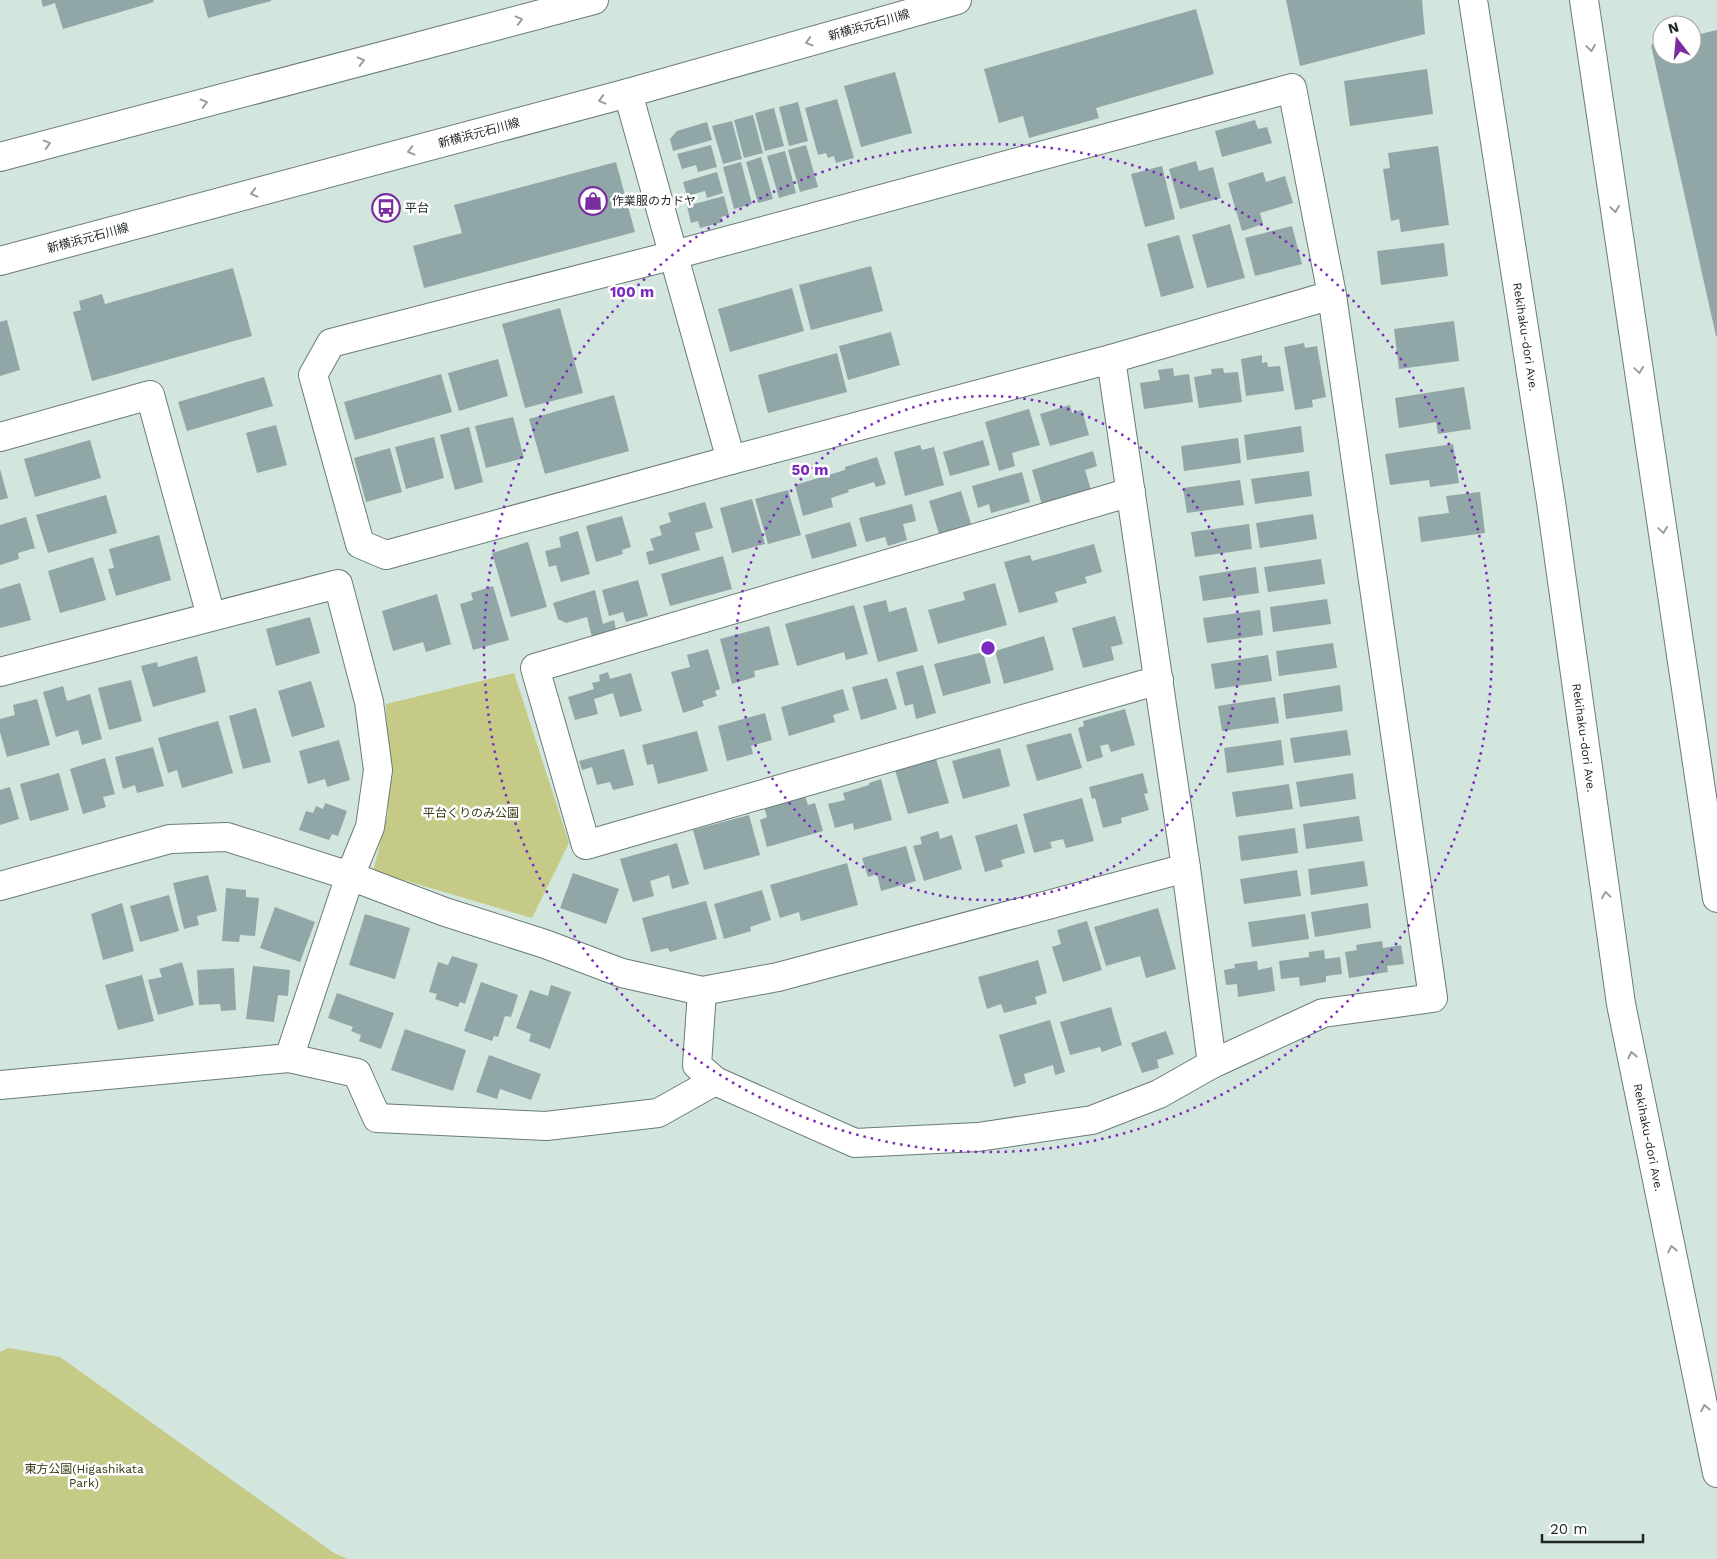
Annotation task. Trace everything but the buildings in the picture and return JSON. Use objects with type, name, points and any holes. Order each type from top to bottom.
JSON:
[{"type":"street","points":[[0,157],[594,0]]},
{"type":"street","name":"新横浜元石川線","points":[[0,262],[628,93],[957,0]]},
{"type":"street","name":"Rekihaku-dori Ave.","points":[[1473,0],[1551,502],[1621,1004],[1717,1473]]},
{"type":"street","points":[[1584,0],[1717,898]]},
{"type":"street","points":[[702,991],[697,1066],[715,1081],[855,1144],[978,1137],[1092,1120],[1159,1094],[1212,1064],[1323,1013],[1433,998],[1332,294],[1292,88],[674,256],[331,343],[313,375],[360,544],[386,555],[732,460],[1112,359],[1332,294]]},
{"type":"street","points":[[628,93],[732,460]]},
{"type":"street","points":[[1112,359],[1186,868],[1212,1064]]},
{"type":"street","points":[[0,437],[150,395],[211,616]]},
{"type":"street","points":[[1131,492],[535,668],[586,844],[1159,680]]},
{"type":"street","points":[[0,672],[338,584],[369,702],[378,770],[370,827],[350,876],[289,1058]]},
{"type":"street","points":[[0,886],[170,839],[227,837],[350,876],[445,912],[622,972],[702,991],[778,977],[1186,868]]},
{"type":"street","points":[[0,1085],[289,1058],[357,1073],[377,1118],[546,1126],[658,1113],[715,1081]]},
{"type":"green space","name":"平台くりのみ公園","points":[[514,673],[569,843],[532,918],[373,871],[388,813],[386,704]]},
{"type":"green space","name":"東方公園(Higashikata Park)","points":[[9,1348],[60,1357],[334,1553],[348,1559],[0,1559],[0,1352]]},
{"type":"place","name":"作業服のカドヤ","points":[[593,201]]},
{"type":"place","name":"平台","points":[[386,208]]}]
